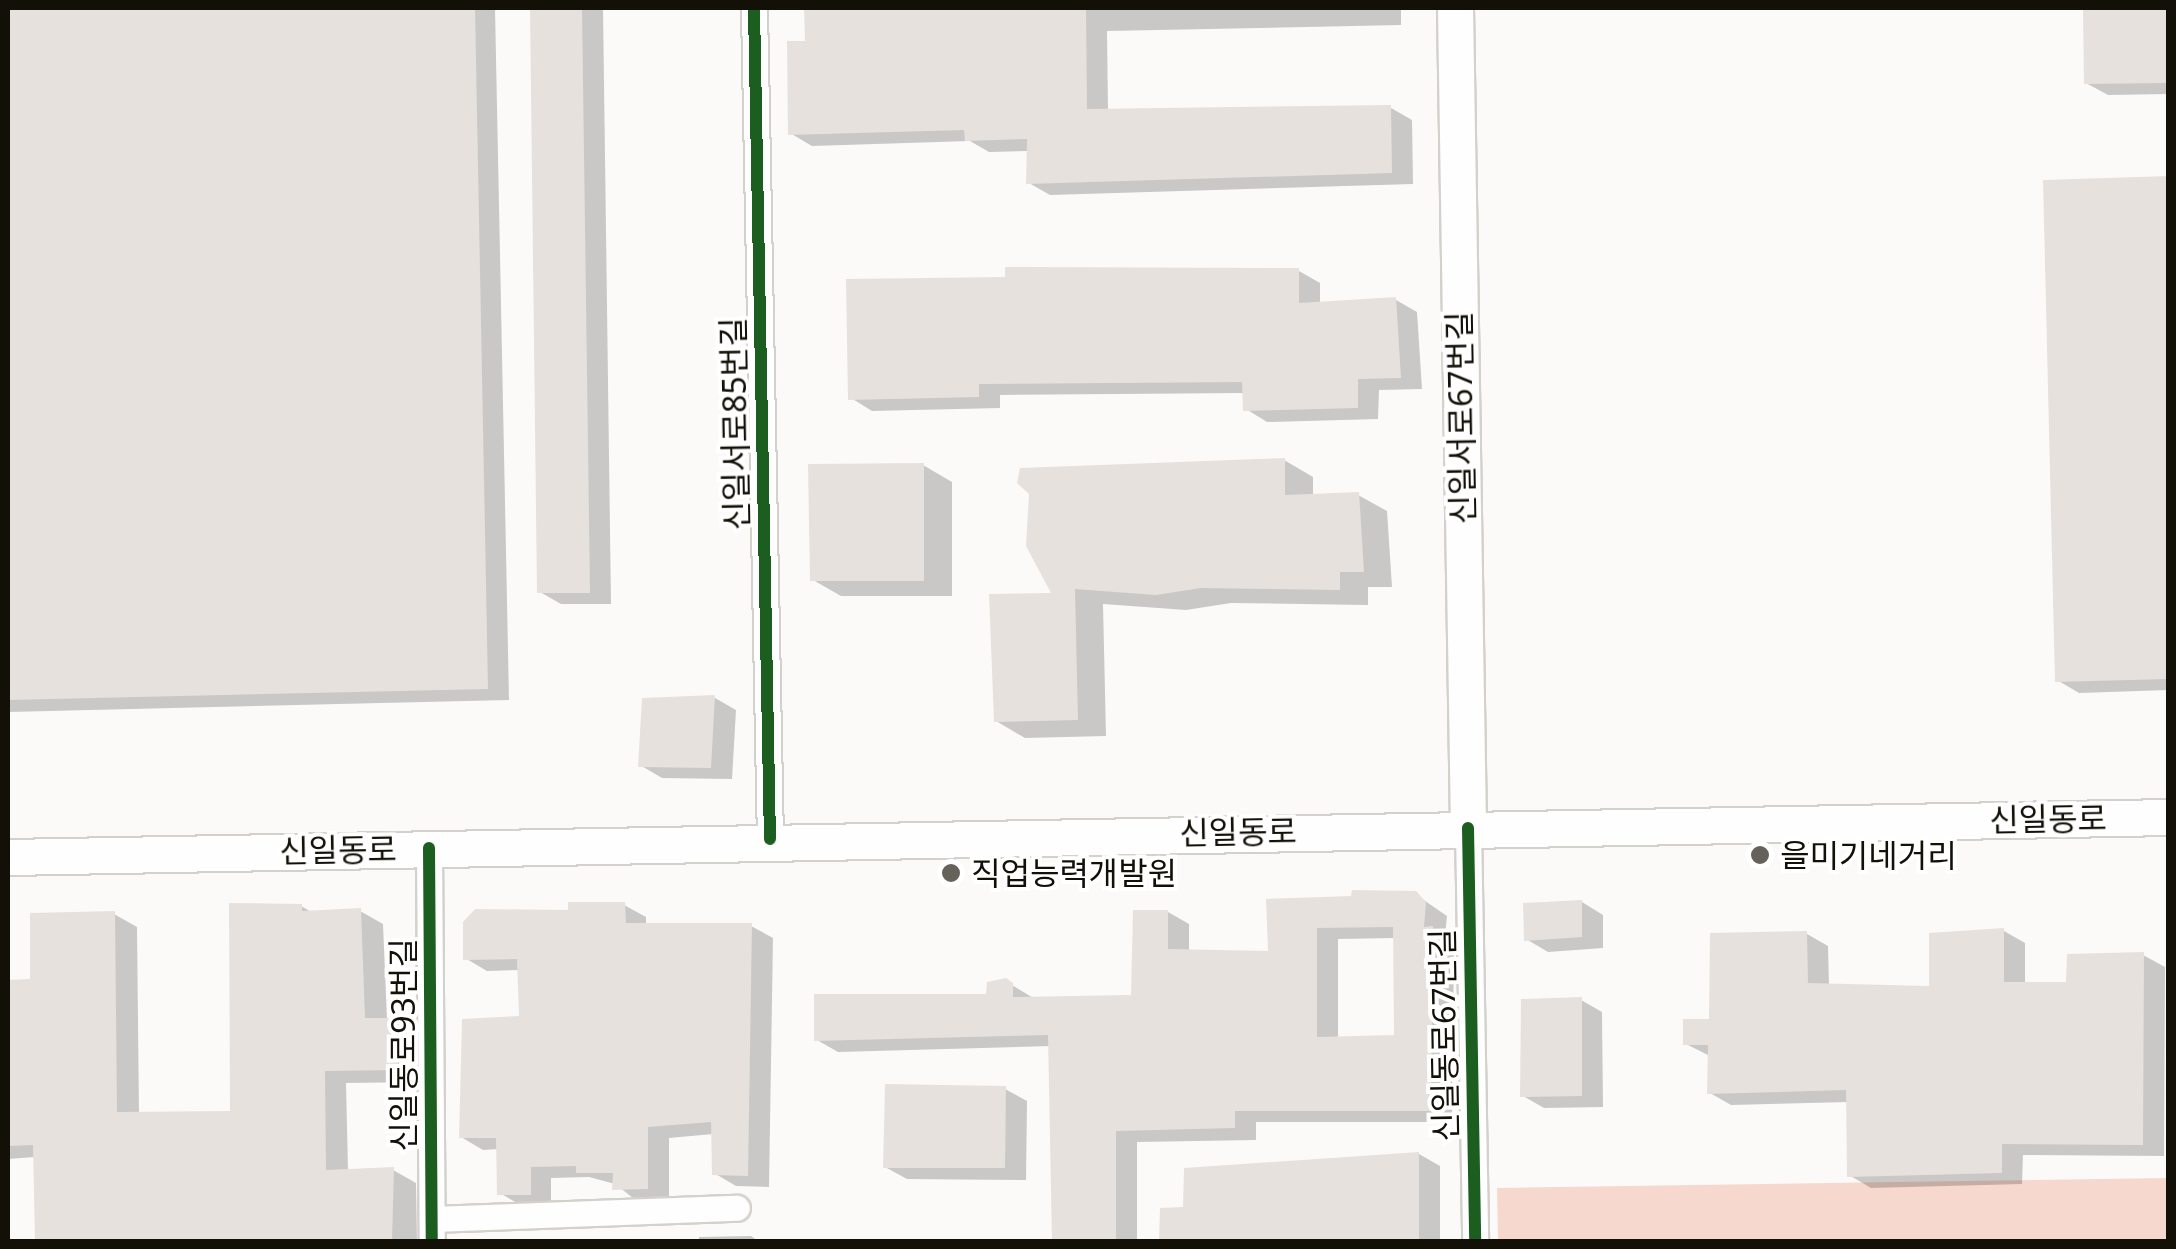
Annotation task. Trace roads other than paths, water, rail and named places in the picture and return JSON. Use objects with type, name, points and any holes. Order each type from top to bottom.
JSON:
[{"type":"main road","name":"신일서로67번길","points":[[1455,8],[1468,828]]},
{"type":"main road","name":"신일동로","points":[[8,857],[770,839],[2168,817]]},
{"type":"street","name":"신일서로85번길","points":[[754,8],[770,839]]},
{"type":"street","name":"신일동로67번길","points":[[1468,828],[1476,1242]]},
{"type":"street","name":"신일동로93번길","points":[[429,848],[432,1230]]},
{"type":"street","points":[[432,1230],[738,1208]]},
{"type":"place","name":"을미기네거리","points":[[1760,855]]},
{"type":"place","name":"직업능력개발원","points":[[951,873]]}]
